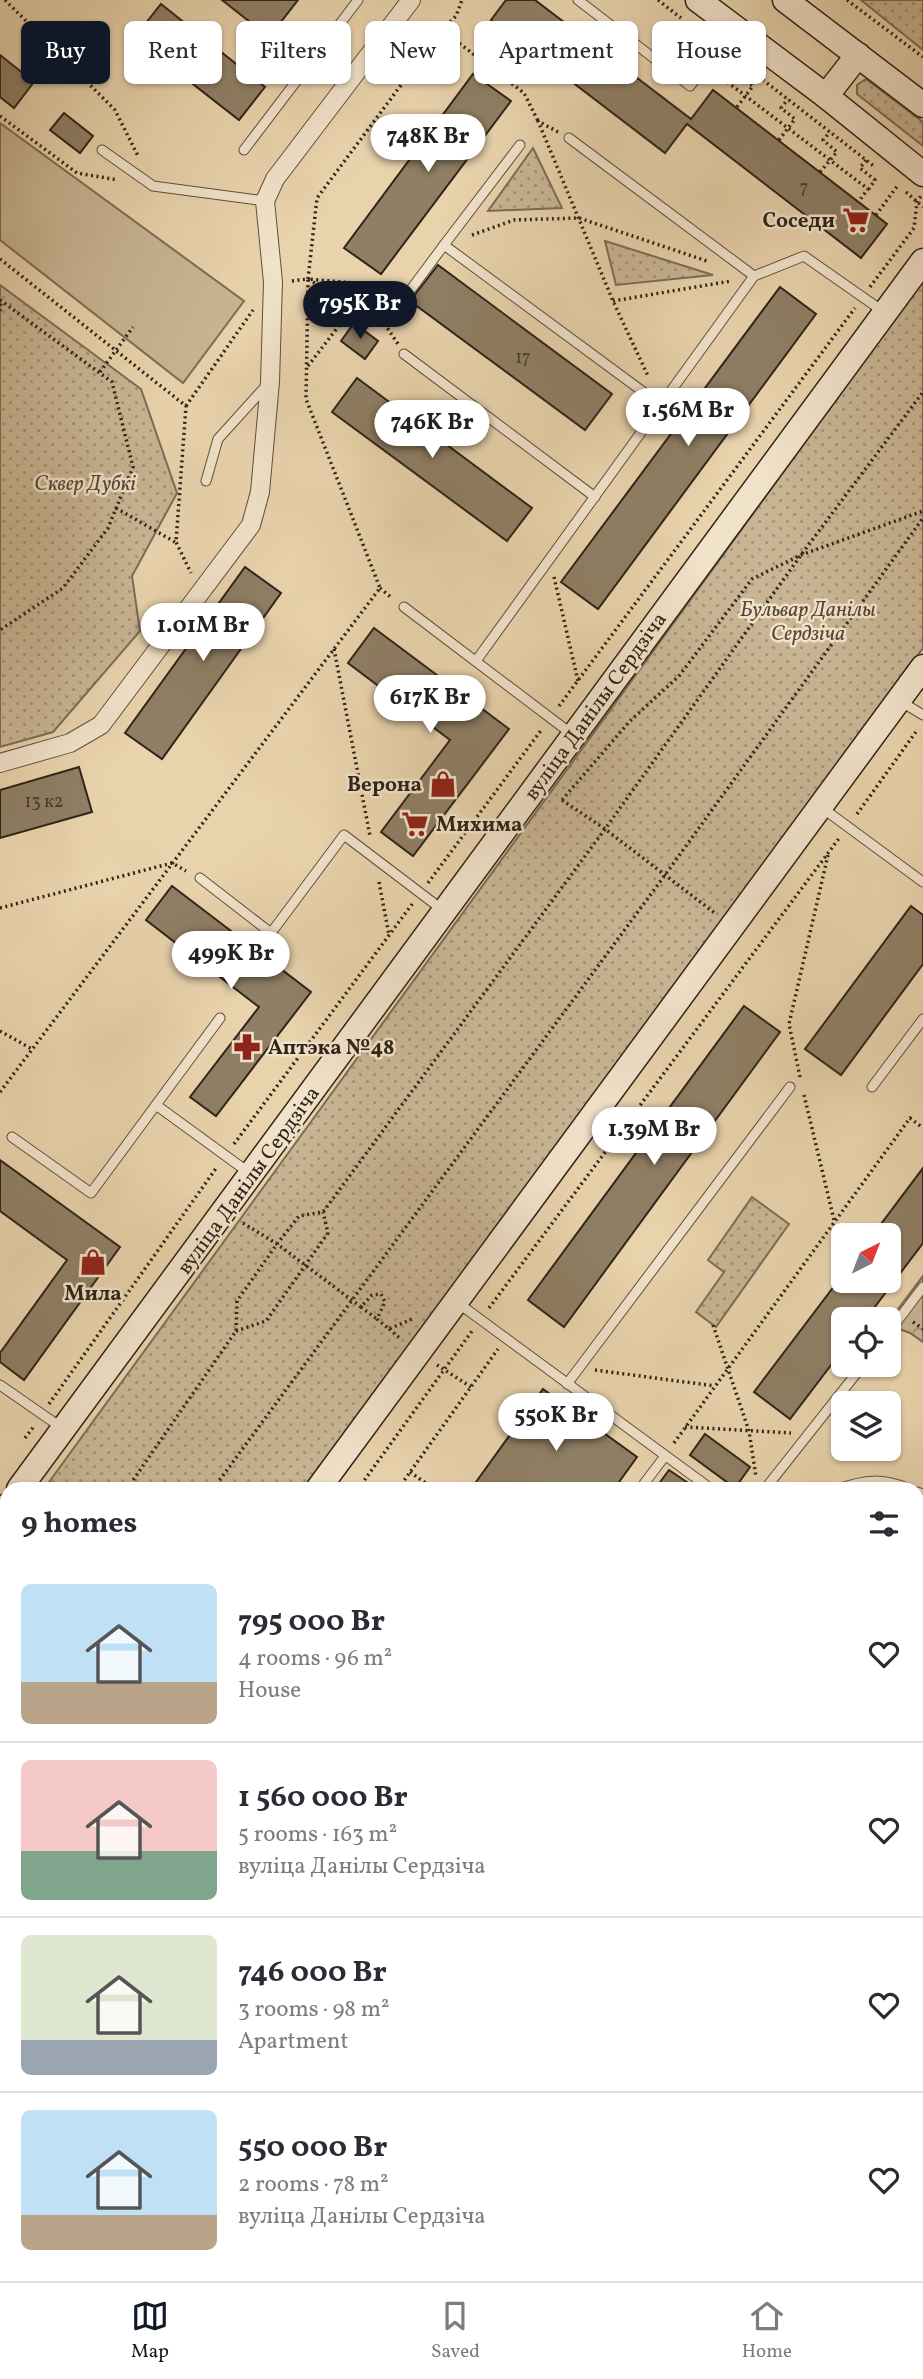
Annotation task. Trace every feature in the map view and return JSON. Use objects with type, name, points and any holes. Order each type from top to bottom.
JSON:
[{"type":"street","points":[[0,763],[69,743],[101,725],[251,525],[260,492],[270,382],[273,282],[264,201],[275,179],[411,0]]},
{"type":"street","points":[[698,0],[715,21]]},
{"type":"street","points":[[785,0],[923,105]]},
{"type":"street","points":[[827,96],[859,55]]},
{"type":"street","points":[[766,60],[827,96],[922,185]]},
{"type":"street","name":"вуліца Данілы Сердзіча","points":[[24,1482],[923,261]]},
{"type":"street","points":[[326,1482],[414,1349],[456,1302],[923,667]]},
{"type":"lane","points":[[244,150],[358,0]]},
{"type":"lane","points":[[578,0],[652,57]]},
{"type":"lane","points":[[569,138],[754,276]]},
{"type":"lane","points":[[412,288],[520,145]]},
{"type":"lane","points":[[102,150],[153,186],[264,201]]},
{"type":"lane","points":[[444,245],[661,405]]},
{"type":"lane","points":[[476,661],[754,276],[804,256],[885,312]]},
{"type":"lane","points":[[404,354],[596,497]]},
{"type":"lane","points":[[205,481],[218,439],[270,382]]},
{"type":"lane","points":[[404,607],[573,736]]},
{"type":"lane","points":[[899,700],[923,715]]},
{"type":"lane","points":[[819,806],[923,882]]},
{"type":"lane","points":[[200,878],[271,933],[344,835],[444,911]]},
{"type":"lane","points":[[12,1138],[91,1193],[220,1018]]},
{"type":"lane","points":[[873,1087],[923,1019]]},
{"type":"lane","points":[[570,1380],[790,1087]]},
{"type":"lane","points":[[156,1105],[251,1175]]},
{"type":"lane","points":[[901,1316],[923,1287]]},
{"type":"lane","points":[[456,1302],[505,1339],[570,1380],[701,1482]]},
{"type":"lane","points":[[771,1482],[854,1377]]},
{"type":"lane","points":[[0,1385],[64,1429]]},
{"type":"lane","points":[[645,1482],[665,1456]]},
{"type":"lane","points":[[856,1482],[891,1482]]},
{"type":"path","points":[[5,0],[115,110],[153,186]]},
{"type":"path","points":[[451,21],[456,16],[461,0]]},
{"type":"path","points":[[658,0],[685,21]]},
{"type":"path","points":[[847,0],[923,57]]},
{"type":"path","points":[[460,44],[524,93],[613,301],[661,405]]},
{"type":"path","points":[[766,82],[877,169]]},
{"type":"path","points":[[0,1092],[380,589],[306,399],[308,279],[317,198],[402,84]]},
{"type":"path","points":[[730,84],[868,190]]},
{"type":"path","points":[[737,107],[753,86],[750,84]]},
{"type":"path","points":[[779,140],[795,119],[781,108],[788,99]]},
{"type":"path","points":[[0,116],[77,173],[153,186]]},
{"type":"path","points":[[538,121],[569,138]]},
{"type":"path","points":[[820,172],[837,152],[823,140],[830,132]]},
{"type":"path","points":[[859,201],[875,180],[860,169],[866,160]]},
{"type":"path","points":[[876,215],[898,185],[923,208]]},
{"type":"path","points":[[21,1444],[196,1195],[914,228],[922,185]]},
{"type":"path","points":[[444,245],[514,220],[579,218],[716,264]]},
{"type":"path","points":[[0,259],[186,406]]},
{"type":"path","points":[[613,301],[754,276]]},
{"type":"path","points":[[308,279],[412,288]]},
{"type":"path","points":[[308,279],[386,326],[404,354]]},
{"type":"path","points":[[201,591],[176,542],[186,406],[273,282]]},
{"type":"path","points":[[307,368],[354,306],[380,285]]},
{"type":"path","points":[[0,302],[112,382],[133,467],[108,528],[63,588],[0,630]]},
{"type":"path","points":[[0,302],[0,311]]},
{"type":"path","points":[[100,372],[133,327]]},
{"type":"path","points":[[132,1482],[236,1331],[237,1301],[277,1244],[299,1216],[323,1212],[605,829],[801,555],[923,392]]},
{"type":"path","points":[[117,508],[176,542]]},
{"type":"path","points":[[562,800],[630,720],[679,677],[752,579],[801,555],[923,511]]},
{"type":"path","points":[[218,1482],[665,875],[923,518]]},
{"type":"path","points":[[550,558],[578,681]]},
{"type":"path","points":[[334,649],[389,935]]},
{"type":"path","points":[[363,1482],[923,722]]},
{"type":"path","points":[[515,765],[605,829],[707,908]]},
{"type":"path","points":[[800,1077],[789,1024],[828,853]]},
{"type":"path","points":[[0,908],[173,863],[200,878]]},
{"type":"path","points":[[0,1031],[32,1049]]},
{"type":"path","points":[[803,1091],[834,1222]]},
{"type":"path","points":[[665,1456],[910,1118],[923,1128]]},
{"type":"path","points":[[196,1195],[277,1244],[414,1349],[471,1387]]},
{"type":"path","points":[[236,1331],[266,1321],[328,1233],[323,1212]]},
{"type":"path","points":[[361,1307],[372,1296],[382,1294],[385,1302],[377,1319]]},
{"type":"path","points":[[389,1329],[412,1319],[415,1321],[414,1349]]},
{"type":"path","points":[[713,1325],[749,1431],[756,1479]]},
{"type":"path","points":[[403,1482],[505,1339]]},
{"type":"path","points":[[570,1380],[594,1370],[715,1386]]},
{"type":"path","points":[[685,1427],[795,1433]]},
{"type":"path","points":[[410,1472],[424,1482]]},
{"type":"green space","points":[[861,0],[923,0],[923,50]]},
{"type":"green space","points":[[866,79],[923,122],[923,146],[857,94],[857,85]]},
{"type":"green space","points":[[0,123],[244,301],[183,383],[0,240]]},
{"type":"green space","points":[[533,148],[562,208],[488,211]]},
{"type":"green space","points":[[605,241],[713,275],[616,285]]},
{"type":"green space","name":"Бульвар Данілы Сердзіча","points":[[923,280],[923,648],[309,1482],[49,1482]]},
{"type":"green space","name":"Сквер Дубкі","points":[[0,285],[141,389],[177,493],[132,576],[140,631],[53,732],[0,747]]},
{"type":"green space","points":[[752,1197],[789,1224],[716,1327],[696,1312],[724,1272],[708,1260]]},
{"type":"green space","points":[[923,1276],[923,1342],[901,1330],[900,1307]]},
{"type":"building","points":[[222,0],[298,0],[282,21],[249,21]]},
{"type":"building","points":[[506,0],[535,0],[563,21],[492,21]]},
{"type":"building","points":[[161,4],[182,21],[148,21]]},
{"type":"building","points":[[222,53],[236,64],[236,84],[261,84],[265,87],[239,120],[193,84],[222,84]]},
{"type":"building","points":[[0,55],[21,72],[21,84],[32,84],[14,108],[0,97]]},
{"type":"building","points":[[473,74],[474,84],[487,84],[511,101],[381,274],[344,248]]},
{"type":"building","points":[[638,79],[691,119],[713,90],[887,224],[861,258],[687,124],[665,153],[575,84],[638,84]]},
{"type":"building","points":[[64,113],[93,136],[80,153],[50,130]]},
{"type":"building","points":[[438,265],[612,394],[585,430],[410,301]]},
{"type":"building","points":[[780,287],[816,314],[598,609],[561,582]]},
{"type":"building","points":[[354,323],[378,341],[365,359],[341,341]]},
{"type":"building","points":[[357,378],[532,508],[507,541],[332,412]]},
{"type":"building","points":[[245,567],[281,593],[162,759],[125,733]]},
{"type":"building","points":[[374,628],[509,729],[413,856],[381,832],[450,740],[348,663]]},
{"type":"building","points":[[79,767],[92,812],[0,838],[0,790]]},
{"type":"building","points":[[172,886],[311,992],[216,1116],[190,1097],[259,1007],[146,920]]},
{"type":"building","points":[[911,906],[923,915],[923,964],[841,1075],[805,1049]]},
{"type":"building","points":[[744,1006],[780,1032],[564,1327],[528,1300]]},
{"type":"building","points":[[0,1160],[120,1247],[24,1380],[0,1362],[0,1353],[67,1260],[0,1211]]},
{"type":"building","points":[[923,1168],[923,1243],[901,1272],[901,1223],[882,1223]]},
{"type":"building","points":[[831,1290],[831,1293],[885,1293],[875,1307],[831,1307],[831,1365],[790,1419],[754,1392]]},
{"type":"building","points":[[543,1389],[637,1457],[619,1482],[476,1482]]},
{"type":"building","points":[[705,1434],[750,1467],[739,1482],[727,1482],[690,1455]]},
{"type":"building","points":[[669,1470],[687,1482],[660,1482]]},
{"type":"place","name":"Соседи","points":[[856,220]]},
{"type":"place","name":"Верона","points":[[443,784]]},
{"type":"place","name":"Михима","points":[[415,824]]},
{"type":"place","name":"Аптэка №48","points":[[247,1047]]},
{"type":"place","name":"Мила","points":[[93,1262]]}]
